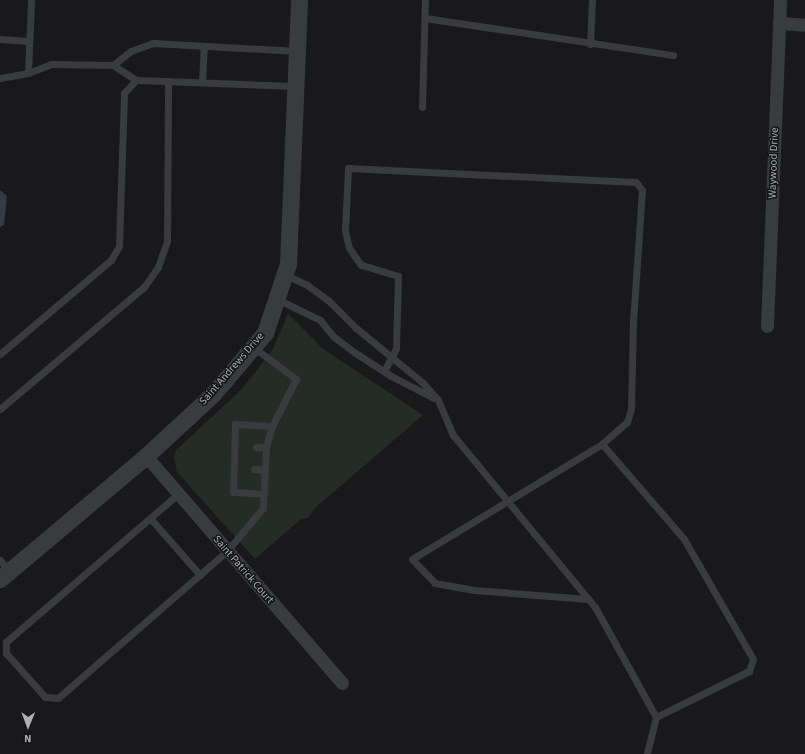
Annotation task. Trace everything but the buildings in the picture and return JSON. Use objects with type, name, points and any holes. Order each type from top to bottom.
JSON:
[{"type":"street","name":"Saint Andrews Drive","points":[[3,570],[146,456],[213,394],[265,333],[288,264],[299,0]]},
{"type":"street","name":"Waywood Drive","points":[[767,326],[780,0]]},
{"type":"street","points":[[780,23],[805,25]]},
{"type":"street","name":"Saint Patrick Court","points":[[146,456],[226,552],[342,683]]},
{"type":"lane","points":[[28,73],[31,0]]},
{"type":"lane","points":[[422,107],[426,0]]},
{"type":"lane","points":[[590,44],[592,0]]},
{"type":"lane","points":[[425,18],[590,44],[673,55]]},
{"type":"lane","points":[[0,39],[29,41]]},
{"type":"lane","points":[[113,65],[131,51],[153,43],[297,51]]},
{"type":"lane","points":[[202,82],[204,46]]},
{"type":"lane","points":[[0,78],[28,73],[51,64],[113,65],[136,80],[296,86]]},
{"type":"lane","points":[[0,354],[111,260],[118,246],[124,93],[136,80]]},
{"type":"lane","points":[[0,409],[144,287],[158,267],[167,241],[168,81]]},
{"type":"lane","points":[[384,371],[396,348],[398,276],[361,265],[349,248],[345,230],[348,168],[636,182],[642,190],[642,203],[633,321],[631,409],[627,422],[602,444],[507,500],[412,559],[435,583],[474,590],[588,599]]},
{"type":"lane","points":[[284,274],[307,285],[329,301],[356,328],[422,382],[438,400],[453,435],[588,599],[656,717],[647,754]]},
{"type":"lane","points":[[276,299],[320,320],[334,337],[384,371],[438,400]]},
{"type":"lane","points":[[178,494],[6,642],[6,653],[45,697],[58,698],[200,575],[226,552],[263,508],[266,447],[272,426],[296,379],[253,347]]},
{"type":"lane","points":[[264,494],[233,492],[238,446],[235,424],[272,426]]},
{"type":"lane","points":[[602,444],[684,539],[753,659],[749,671],[656,717]]},
{"type":"lane","points":[[256,447],[266,447]]},
{"type":"lane","points":[[254,470],[265,470]]},
{"type":"lane","points":[[150,518],[200,575]]},
{"type":"shaded area","points":[[0,190],[7,196],[4,225],[0,227]]},
{"type":"shaded area","points":[[288,314],[323,349],[423,415],[315,508],[308,518],[301,519],[255,559],[177,472],[174,458],[176,450],[241,390],[272,351]]}]
